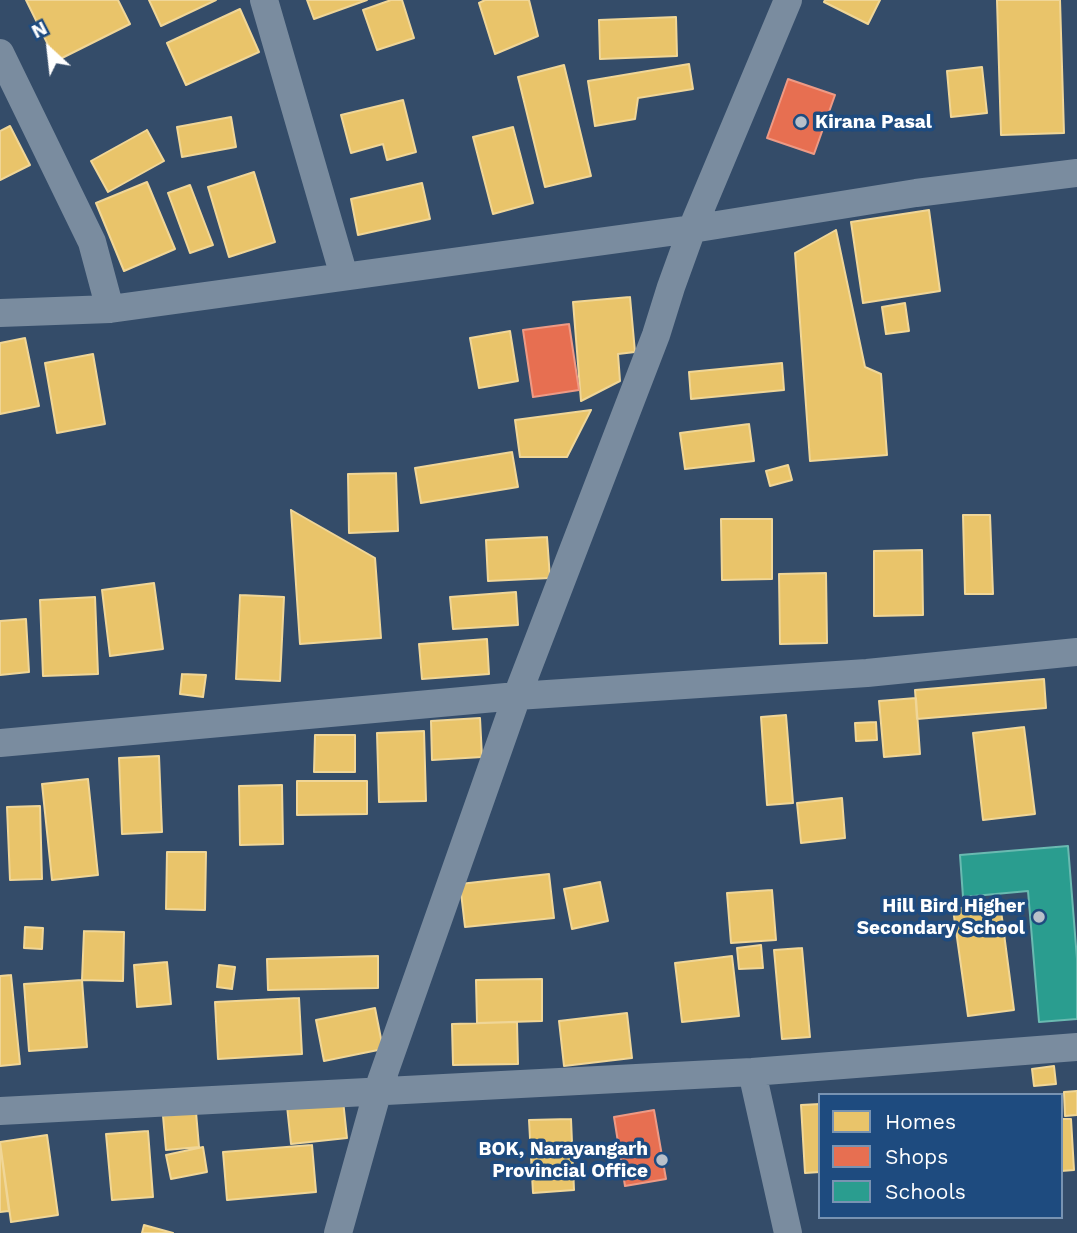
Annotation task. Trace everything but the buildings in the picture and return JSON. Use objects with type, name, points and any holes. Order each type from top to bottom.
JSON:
[{"type":"street","points":[[264,0],[344,276]]},
{"type":"street","points":[[338,1233],[378,1090],[517,696],[656,335],[692,229],[788,0]]},
{"type":"street","points":[[0,53],[92,242],[110,309]]},
{"type":"street","points":[[0,313],[110,309],[692,229],[916,193],[1077,173]]},
{"type":"street","points":[[0,743],[517,696],[867,673],[1077,652]]},
{"type":"street","points":[[0,1111],[752,1072],[1077,1047]]},
{"type":"street","points":[[752,1072],[788,1233]]},
{"type":"place","name":"Kirana Pasal","points":[[801,122]]},
{"type":"place","name":"Hill Bird Higher Secondary School","points":[[1039,917]]},
{"type":"place","name":"BOK, Narayangarh Provincial Office","points":[[662,1160]]}]
